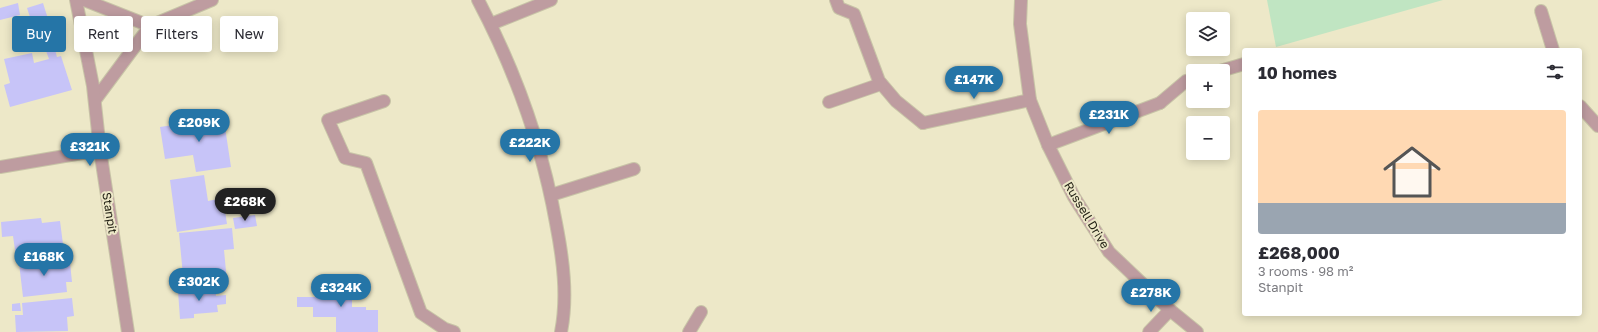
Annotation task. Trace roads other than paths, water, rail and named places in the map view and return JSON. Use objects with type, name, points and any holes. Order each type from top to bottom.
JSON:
[{"type":"street","name":"Stanpit","points":[[76,0],[95,100],[100,150],[128,332]]},
{"type":"street","points":[[84,0],[141,22]]},
{"type":"street","points":[[174,16],[212,0]]},
{"type":"street","points":[[478,0],[491,24],[518,84],[530,120],[551,195],[564,281],[565,300],[561,332]]},
{"type":"street","points":[[491,24],[551,0]]},
{"type":"street","points":[[836,0],[839,8],[854,14],[881,84],[896,101],[923,123],[1030,100]]},
{"type":"street","name":"Russell Drive","points":[[1021,0],[1020,24],[1030,100],[1048,145],[1074,197],[1109,252],[1170,310],[1197,332]]},
{"type":"street","points":[[1541,11],[1552,48]]},
{"type":"street","points":[[95,100],[141,38]]},
{"type":"street","points":[[1230,68],[1242,65]]},
{"type":"street","points":[[1048,145],[1160,103],[1186,81]]},
{"type":"street","points":[[829,102],[881,84]]},
{"type":"street","points":[[384,101],[328,120],[345,158],[366,163],[421,313],[445,329],[454,332]]},
{"type":"street","points":[[1582,108],[1598,126]]},
{"type":"street","points":[[0,167],[100,150]]},
{"type":"street","points":[[551,195],[634,169]]},
{"type":"street","points":[[1149,332],[1170,310]]},
{"type":"street","points":[[689,332],[701,312]]}]
